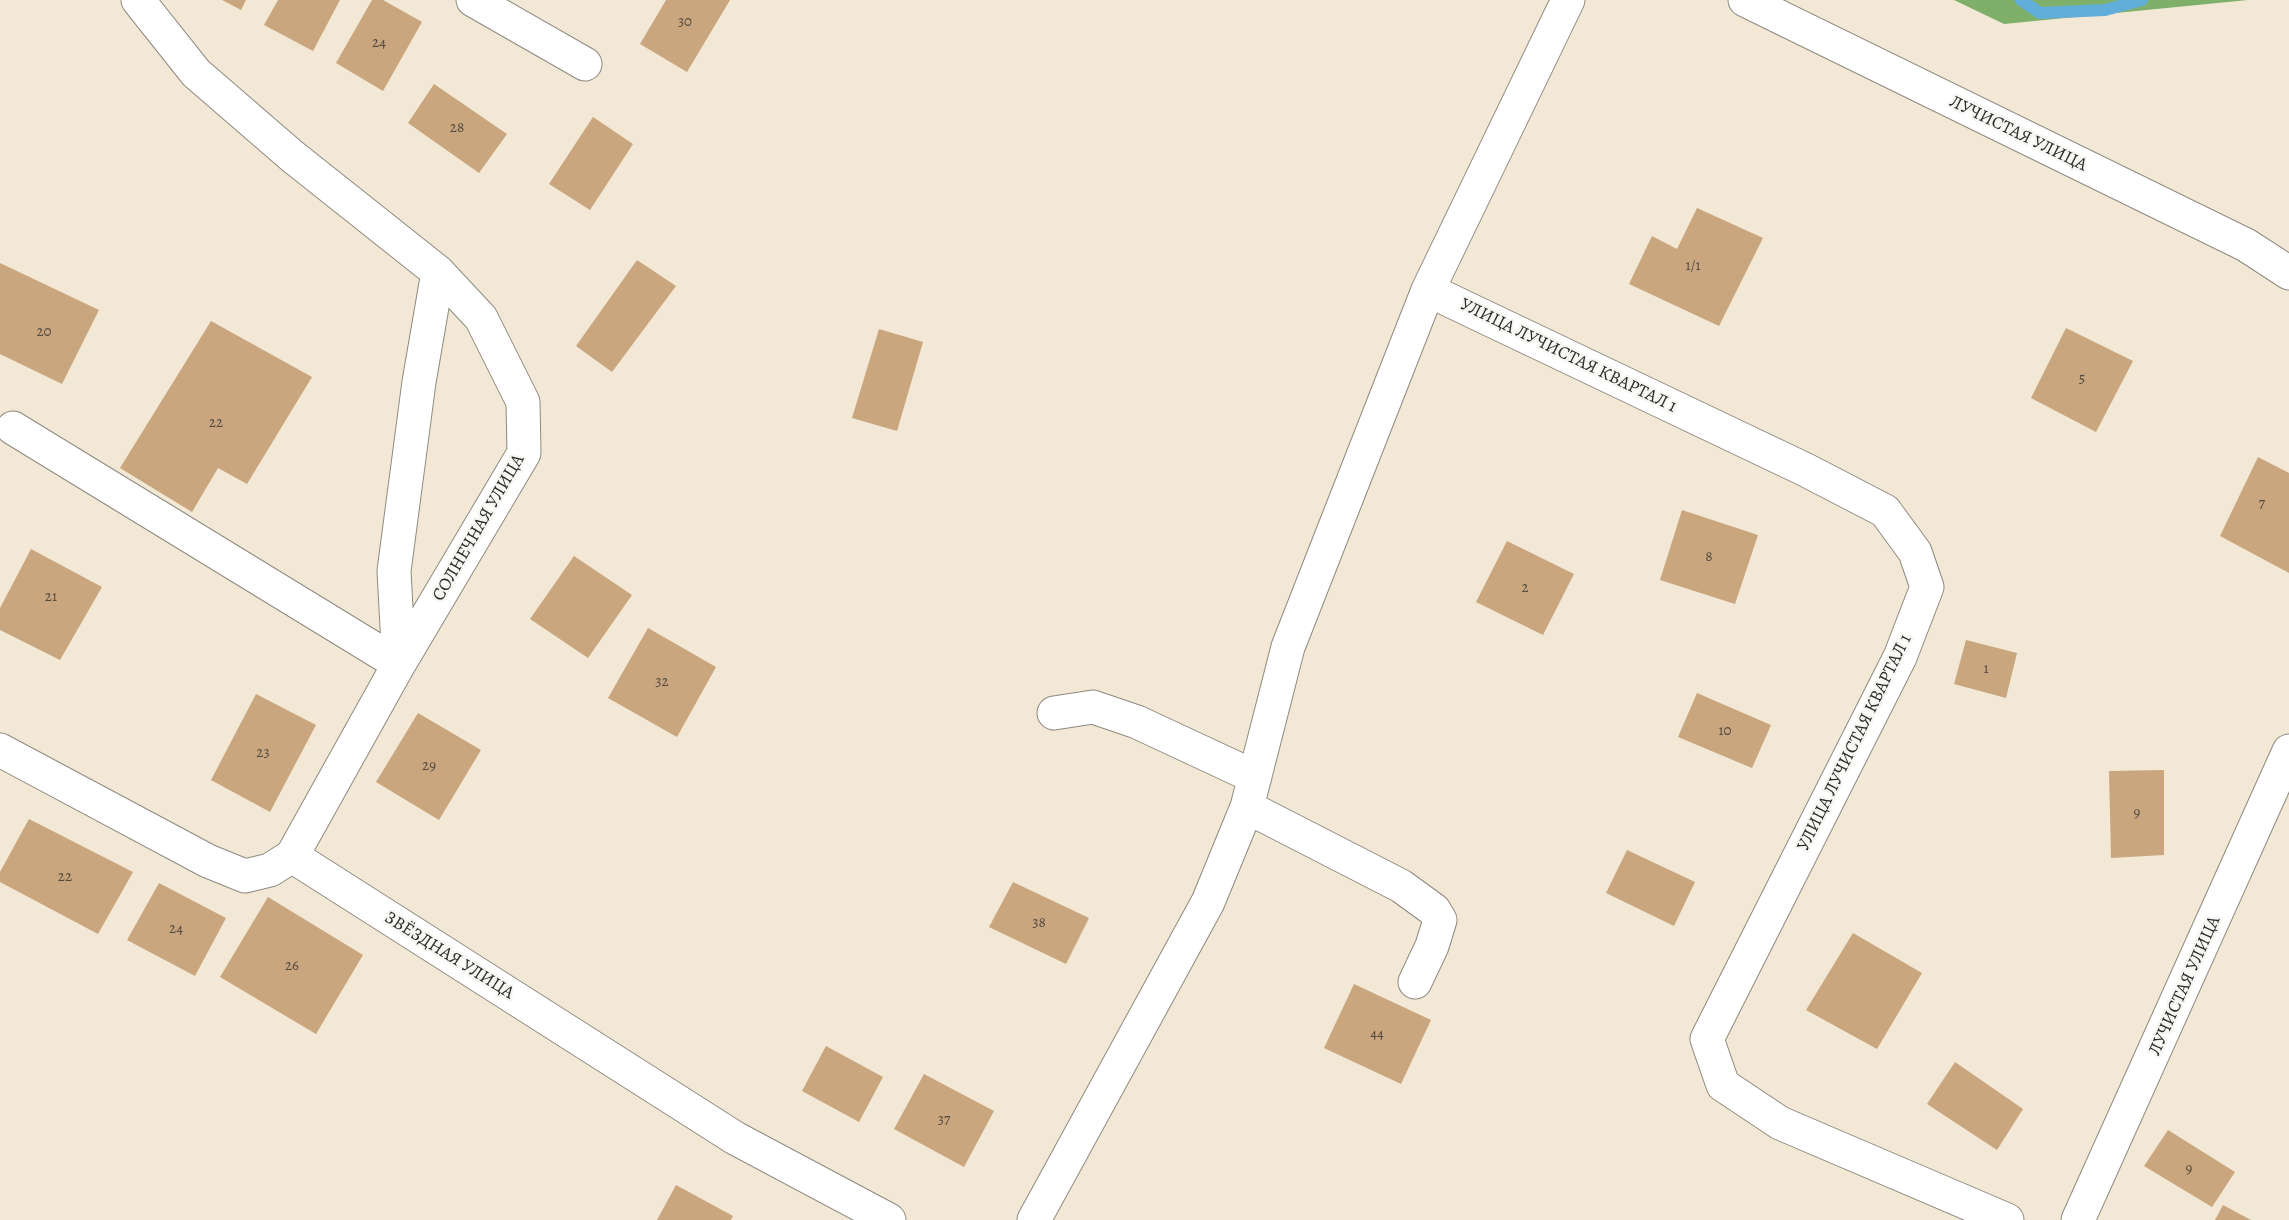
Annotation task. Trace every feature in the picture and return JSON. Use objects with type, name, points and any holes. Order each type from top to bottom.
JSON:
[{"type":"street","name":"СОЛНЕЧНАЯ УЛИЦА","points":[[138,0],[196,73],[292,156],[438,272],[481,318],[523,402],[524,453],[399,664],[292,856]]},
{"type":"street","points":[[473,0],[585,64]]},
{"type":"street","points":[[1034,1220],[1208,902],[1251,792],[1288,647],[1428,290],[1569,0]]},
{"type":"street","name":"ЛУЧИСТАЯ УЛИЦА","points":[[1745,0],[2246,245],[2289,273]]},
{"type":"street","points":[[399,664],[394,571],[419,382],[438,272]]},
{"type":"street","name":"УЛИЦА ЛУЧИСТАЯ КВАРТАЛ 1","points":[[1428,290],[1806,470],[1886,511],[1915,552],[1927,587],[1900,657],[1707,1039],[1723,1085],[1780,1123],[2007,1220]]},
{"type":"street","points":[[13,428],[399,664]]},
{"type":"street","points":[[1054,713],[1093,707],[1137,722],[1401,886],[1434,910],[1440,920],[1432,946],[1415,982]]},
{"type":"street","points":[[0,750],[208,861],[245,876],[270,870],[292,856]]},
{"type":"street","name":"ЛУЧИСТАЯ УЛИЦА","points":[[2078,1220],[2289,751]]},
{"type":"street","name":"ЗВЁЗДНАЯ УЛИЦА","points":[[292,856],[735,1138],[889,1220]]},
{"type":"green space","points":[[1954,0],[2248,0],[2004,24]]},
{"type":"building","points":[[222,0],[246,0],[241,10]]},
{"type":"building","points":[[278,0],[340,0],[313,51],[264,25]]},
{"type":"building","points":[[372,0],[383,0],[422,22],[383,91],[336,63]]},
{"type":"building","points":[[666,0],[730,0],[687,72],[640,44]]},
{"type":"building","points":[[434,84],[507,134],[479,173],[408,123]]},
{"type":"building","points":[[593,117],[633,144],[590,210],[549,184]]},
{"type":"building","points":[[1697,208],[1763,238],[1719,326],[1629,284],[1652,236],[1677,249]]},
{"type":"building","points":[[637,260],[676,286],[612,372],[576,346]]},
{"type":"building","points":[[0,263],[99,310],[62,384],[0,354]]},
{"type":"building","points":[[211,321],[312,377],[247,484],[218,468],[192,512],[120,468]]},
{"type":"building","points":[[2066,328],[2133,361],[2096,432],[2031,398]]},
{"type":"building","points":[[879,329],[923,342],[897,431],[852,418]]},
{"type":"building","points":[[2258,457],[2289,473],[2289,573],[2220,536]]},
{"type":"building","points":[[1682,510],[1758,535],[1735,604],[1660,580]]},
{"type":"building","points":[[1507,541],[1574,574],[1543,635],[1476,602]]},
{"type":"building","points":[[31,549],[102,587],[60,660],[0,630],[0,608]]},
{"type":"building","points":[[574,556],[632,595],[588,658],[530,619]]},
{"type":"building","points":[[648,628],[716,667],[677,737],[608,698]]},
{"type":"building","points":[[1966,640],[2017,653],[2006,698],[1954,684]]},
{"type":"building","points":[[1697,693],[1771,725],[1752,768],[1678,737]]},
{"type":"building","points":[[256,694],[316,725],[270,812],[211,780]]},
{"type":"building","points":[[418,713],[481,750],[439,820],[376,782]]},
{"type":"building","points":[[2164,770],[2164,855],[2111,858],[2109,771]]},
{"type":"building","points":[[29,819],[133,872],[98,934],[0,882],[0,872]]},
{"type":"building","points":[[1627,850],[1695,882],[1674,926],[1606,893]]},
{"type":"building","points":[[1013,882],[1089,918],[1066,964],[989,927]]},
{"type":"building","points":[[159,883],[226,918],[195,976],[127,940]]},
{"type":"building","points":[[268,897],[363,955],[316,1034],[220,977]]},
{"type":"building","points":[[1853,933],[1922,973],[1877,1049],[1806,1010]]},
{"type":"building","points":[[1354,984],[1431,1020],[1401,1084],[1324,1048]]},
{"type":"building","points":[[826,1046],[883,1077],[859,1122],[802,1091]]},
{"type":"building","points":[[1955,1062],[2023,1109],[1997,1150],[1927,1104]]},
{"type":"building","points":[[924,1074],[994,1111],[964,1167],[894,1129]]},
{"type":"building","points":[[2168,1130],[2235,1172],[2212,1207],[2144,1166]]},
{"type":"building","points":[[676,1185],[733,1216],[731,1220],[657,1220]]},
{"type":"building","points":[[2223,1205],[2251,1220],[2215,1220]]},
{"type":"waterway","points":[[2021,0],[2040,13],[2105,10],[2142,0]]}]
